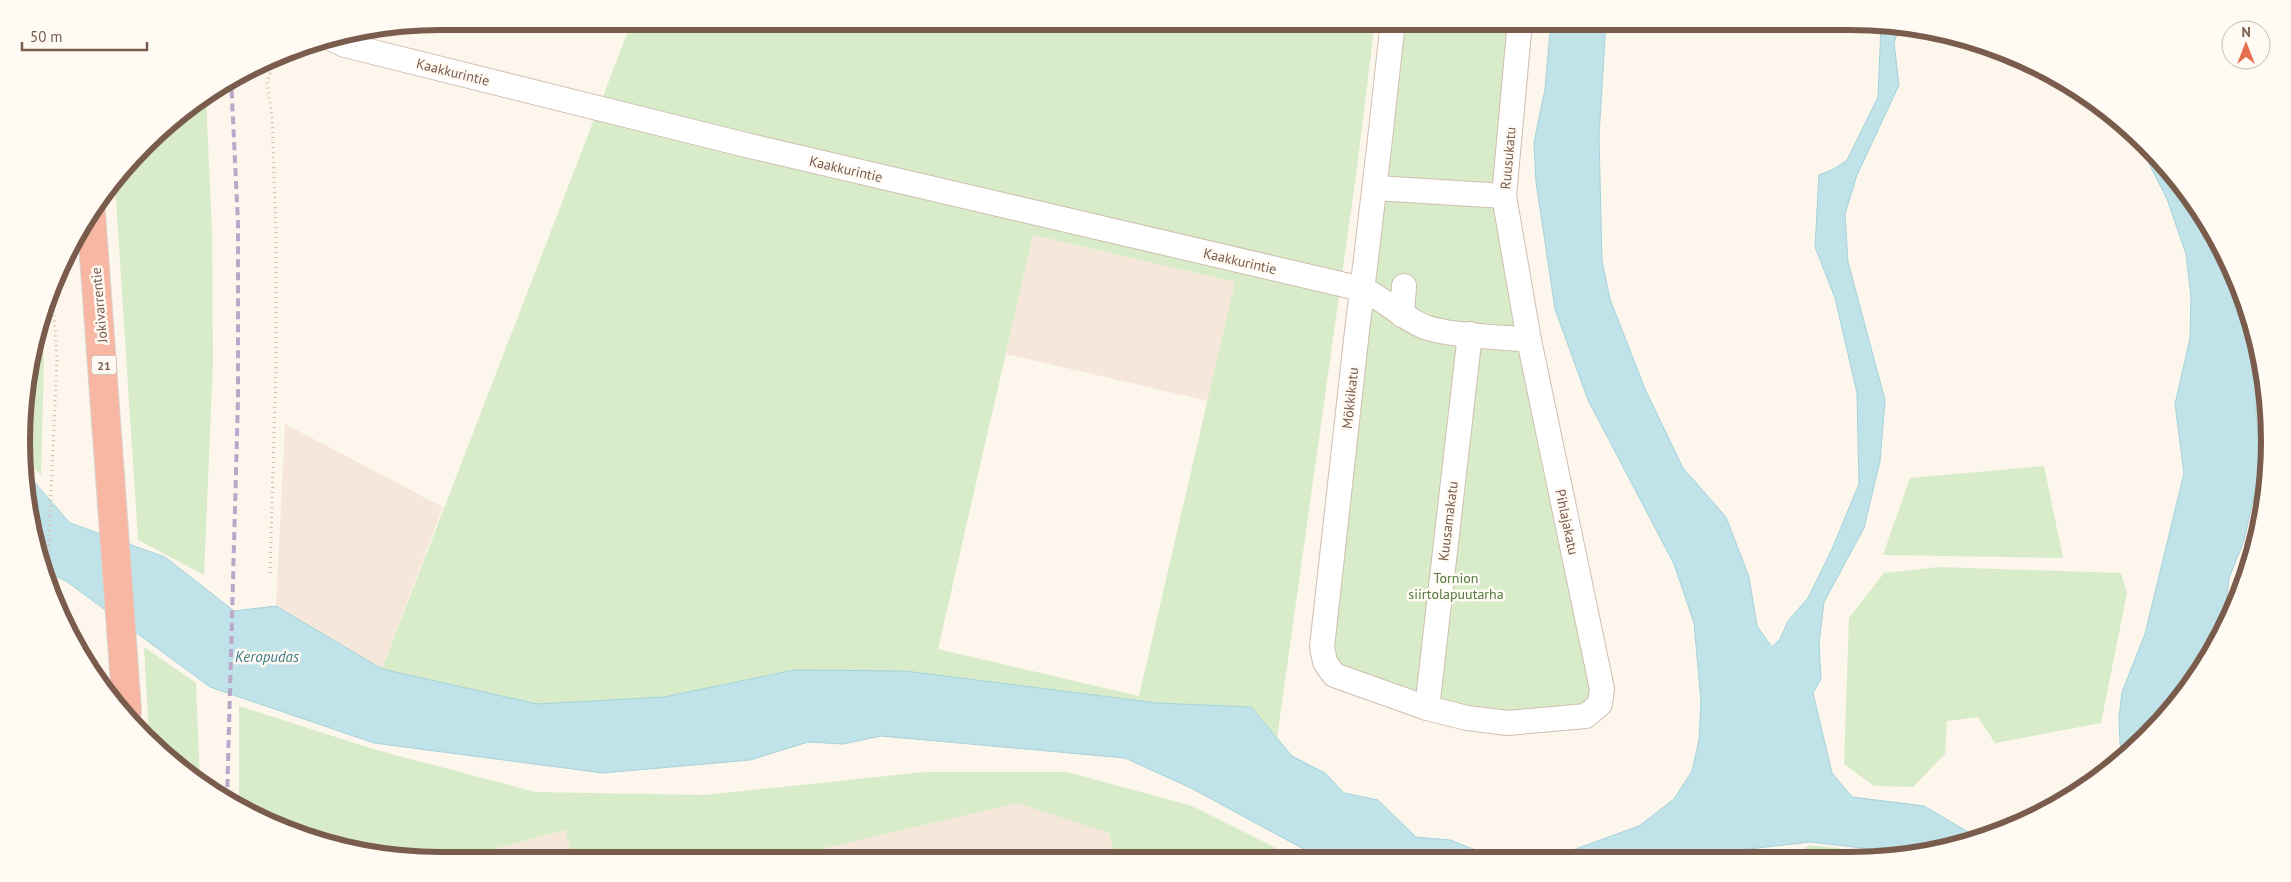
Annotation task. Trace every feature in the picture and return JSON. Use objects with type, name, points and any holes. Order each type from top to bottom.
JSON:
[{"type":"highway","name":"Jokivarrentie","points":[[92,224],[115,516],[127,705]]},
{"type":"street","name":"Mökkikatu","points":[[1393,30],[1322,647],[1325,662],[1334,675],[1427,708]]},
{"type":"street","name":"Ruusukatu","points":[[1376,188],[1504,196],[1519,30]]},
{"type":"street","name":"Kaakkurintie","points":[[339,43],[345,46],[736,143],[1362,289]]},
{"type":"street","points":[[1362,289],[1376,295],[1402,315],[1426,327],[1529,340],[1504,196]]},
{"type":"street","points":[[1402,315],[1404,286]]},
{"type":"street","name":"Kuusamakatu","points":[[1427,708],[1470,334]]},
{"type":"street","name":"Pihlajakatu","points":[[1427,708],[1467,718],[1508,723],[1586,716],[1600,704],[1602,689],[1529,340]]},
{"type":"path","points":[[270,573],[276,368],[276,233],[272,117],[267,82],[274,66]]},
{"type":"path","points":[[48,559],[57,359],[53,305]]},
{"type":"shaded area","points":[[1033,235],[1235,282],[1208,401],[1006,354]]},
{"type":"shaded area","points":[[285,424],[443,507],[382,669],[276,606]]},
{"type":"shaded area","points":[[1018,803],[1110,833],[1114,852],[808,852]]},
{"type":"shaded area","points":[[566,830],[571,852],[483,852]]},
{"type":"green space","points":[[629,30],[1374,30],[1357,168],[1277,738],[1251,707],[1157,703],[794,670],[664,697],[537,704],[382,669]],"holes":[[[1033,235],[1235,282],[1139,696],[938,649]]]},
{"type":"green space","name":"Tornion siirtolapuutarha","points":[[1397,30],[1515,30],[1499,192],[1598,688],[1582,710],[1509,716],[1436,704],[1338,671],[1329,647]]},
{"type":"green space","points":[[206,104],[212,232],[213,363],[204,575],[138,540],[115,191],[150,150]]},
{"type":"green space","points":[[42,343],[44,361],[41,475],[31,464],[30,441],[34,387]]},
{"type":"green space","points":[[2044,466],[2063,558],[1883,555],[1910,478]]},
{"type":"green space","points":[[1939,567],[2121,573],[2127,593],[2101,723],[1995,743],[1978,717],[1947,721],[1945,754],[1913,787],[1874,786],[1844,764],[1849,618],[1884,573]]},
{"type":"green space","points":[[144,647],[196,683],[200,773],[149,731]]},
{"type":"green space","points":[[239,706],[373,749],[535,792],[704,795],[925,772],[1067,772],[1192,806],[1284,852],[1114,852],[1109,833],[1018,803],[808,852],[571,852],[565,830],[483,852],[414,851],[361,844],[335,838],[284,821],[239,799]]},
{"type":"green space","points":[[1810,845],[1865,851],[1850,852],[1798,852]]},
{"type":"water","points":[[1550,30],[1605,30],[1599,136],[1602,261],[1610,299],[1645,389],[1683,468],[1726,517],[1749,577],[1757,626],[1772,647],[1780,639],[1788,621],[1808,598],[1832,549],[1859,484],[1857,393],[1835,298],[1815,247],[1819,175],[1834,169],[1847,160],[1878,97],[1881,31],[1897,33],[1894,43],[1899,85],[1857,175],[1845,214],[1848,262],[1885,400],[1880,461],[1864,528],[1824,602],[1819,644],[1821,679],[1813,693],[1832,773],[1852,797],[1924,806],[1971,833],[1930,844],[1877,851],[1810,842],[1731,852],[1567,852],[1639,826],[1674,799],[1692,771],[1699,740],[1701,702],[1694,623],[1674,564],[1588,400],[1555,309],[1536,182],[1534,142],[1545,89]]},
{"type":"water","points":[[2144,153],[2192,213],[2219,259],[2230,284],[2247,335],[2253,361],[2257,386],[2256,413],[2260,468],[2244,541],[2229,578],[2226,604],[2219,623],[2192,669],[2176,691],[2141,732],[2122,749],[2119,717],[2122,692],[2145,634],[2184,473],[2175,404],[2190,338],[2191,297],[2186,254],[2167,199]]},
{"type":"water","name":"Keropudas","points":[[32,480],[70,523],[165,557],[234,611],[276,606],[382,669],[537,704],[664,697],[794,670],[905,671],[1157,703],[1251,707],[1292,756],[1325,773],[1344,793],[1378,800],[1416,837],[1450,840],[1481,852],[1309,852],[1191,788],[1125,758],[881,736],[843,744],[808,742],[750,760],[603,773],[374,743],[210,687],[66,581],[52,573],[38,521]]},
{"type":"railway","points":[[227,792],[238,399],[238,223],[231,87]]}]
